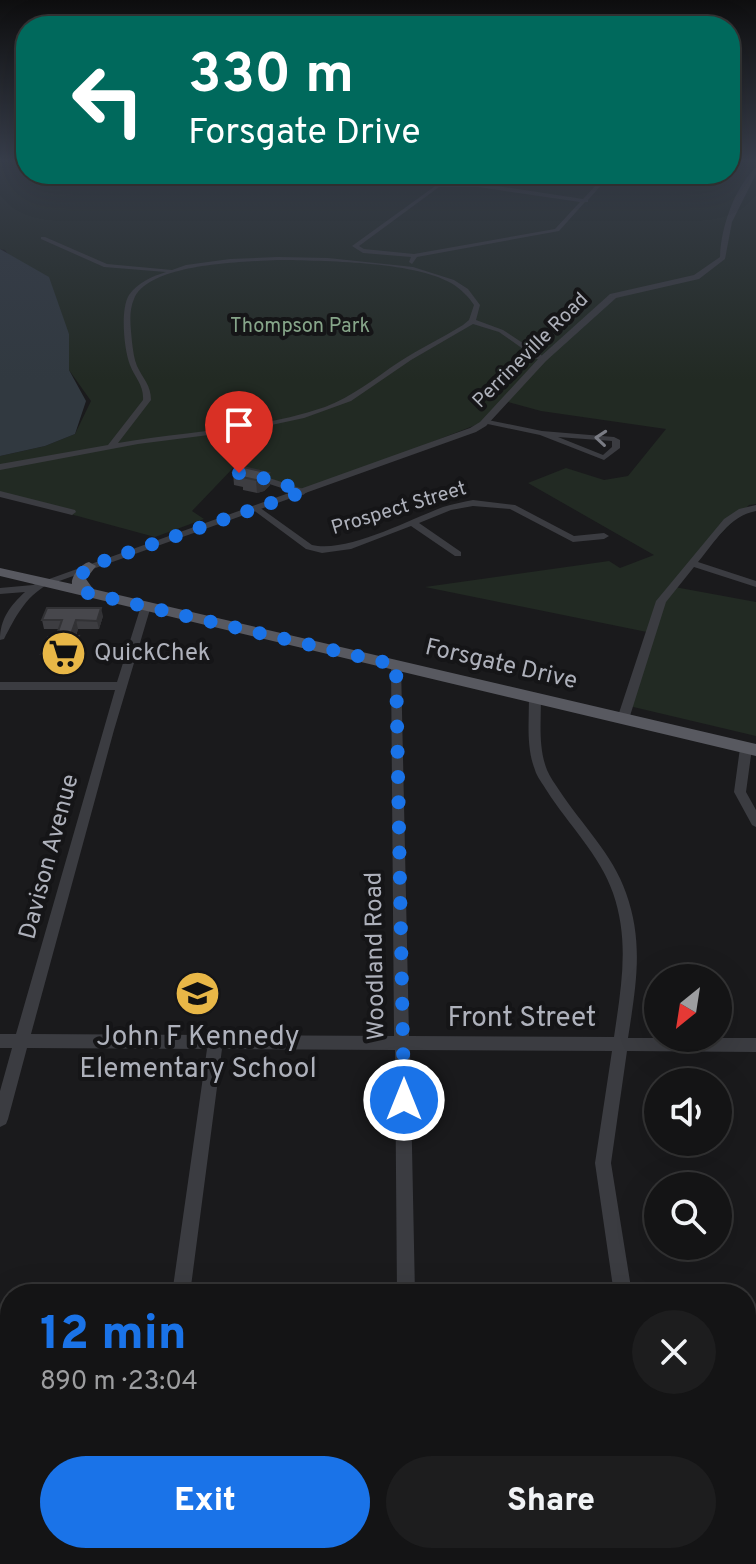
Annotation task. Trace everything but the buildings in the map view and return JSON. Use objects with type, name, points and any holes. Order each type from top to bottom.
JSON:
[{"type":"main road","points":[[88,593],[79,584],[79,579],[89,566]]},
{"type":"main road","name":"Forsgate Drive","points":[[0,572],[39,585],[146,606],[751,749]]},
{"type":"street","points":[[372,234],[355,246],[363,251],[414,256],[537,234]]},
{"type":"street","name":"Perrineville Road","points":[[39,585],[455,438],[486,421],[543,359],[619,293],[684,281],[716,265],[723,258],[722,234]]},
{"type":"street","points":[[0,467],[147,441],[233,431],[328,408],[365,390],[399,365],[472,321],[477,305],[469,291],[438,276],[410,269],[268,258],[172,271],[106,266],[43,238]]},
{"type":"street","points":[[410,269],[414,256]]},
{"type":"street","points":[[111,447],[147,400],[143,377],[133,364],[128,311],[130,299],[137,289],[151,279],[172,271]]},
{"type":"street","points":[[472,321],[501,331],[543,359]]},
{"type":"street","points":[[486,421],[542,433],[614,439],[616,448],[604,458],[542,433]]},
{"type":"street","points":[[126,430],[147,441]]},
{"type":"street","points":[[251,476],[276,481],[303,492]]},
{"type":"street","points":[[0,494],[72,512]]},
{"type":"street","name":"Prospect Street","points":[[256,509],[309,547],[322,550],[348,547],[449,508],[486,502],[523,511],[573,539],[604,536]]},
{"type":"street","points":[[623,719],[661,601],[727,521],[742,511],[756,508]]},
{"type":"street","points":[[412,522],[458,554]]},
{"type":"street","points":[[692,563],[753,580]]},
{"type":"street","points":[[0,591],[39,585]]},
{"type":"street","points":[[0,637],[10,616],[39,585]]},
{"type":"street","name":"Davison Avenue","points":[[0,1119],[120,686],[146,606]]},
{"type":"street","name":"Woodland Road","points":[[396,665],[406,1284]]},
{"type":"street","points":[[0,686],[120,686]]},
{"type":"street","points":[[535,697],[535,747],[541,771],[566,811],[596,849],[619,891],[628,927],[631,968],[603,1163],[621,1284]]},
{"type":"street","points":[[751,749],[740,792],[756,822]]},
{"type":"street","name":"Front Street","points":[[0,1041],[756,1045]]},
{"type":"street","points":[[182,1284],[215,1042]]},
{"type":"green space","name":"Thompson Park","points":[[0,234],[756,234],[756,504],[749,505],[669,586],[756,602],[756,736],[625,705],[647,632],[425,587],[609,561],[620,568],[654,555],[528,483],[566,468],[604,480],[628,476],[666,429],[541,411],[504,401],[486,421],[303,492],[235,466],[192,511],[204,519],[155,537],[0,495],[0,456],[45,446],[75,434],[91,401],[69,370],[69,334],[5,250],[0,249]]},
{"type":"shaded area","points":[[0,249],[49,277],[69,334],[69,370],[86,401],[75,434],[45,446],[0,456]]},
{"type":"place","name":"QuickChek","points":[[63,654]]},
{"type":"place","name":"John F Kennedy Elementary School","points":[[198,993]]},
{"type":"route","points":[[239,473],[276,481],[303,492],[89,566],[80,576],[79,584],[88,593],[396,665],[404,1100]]}]
